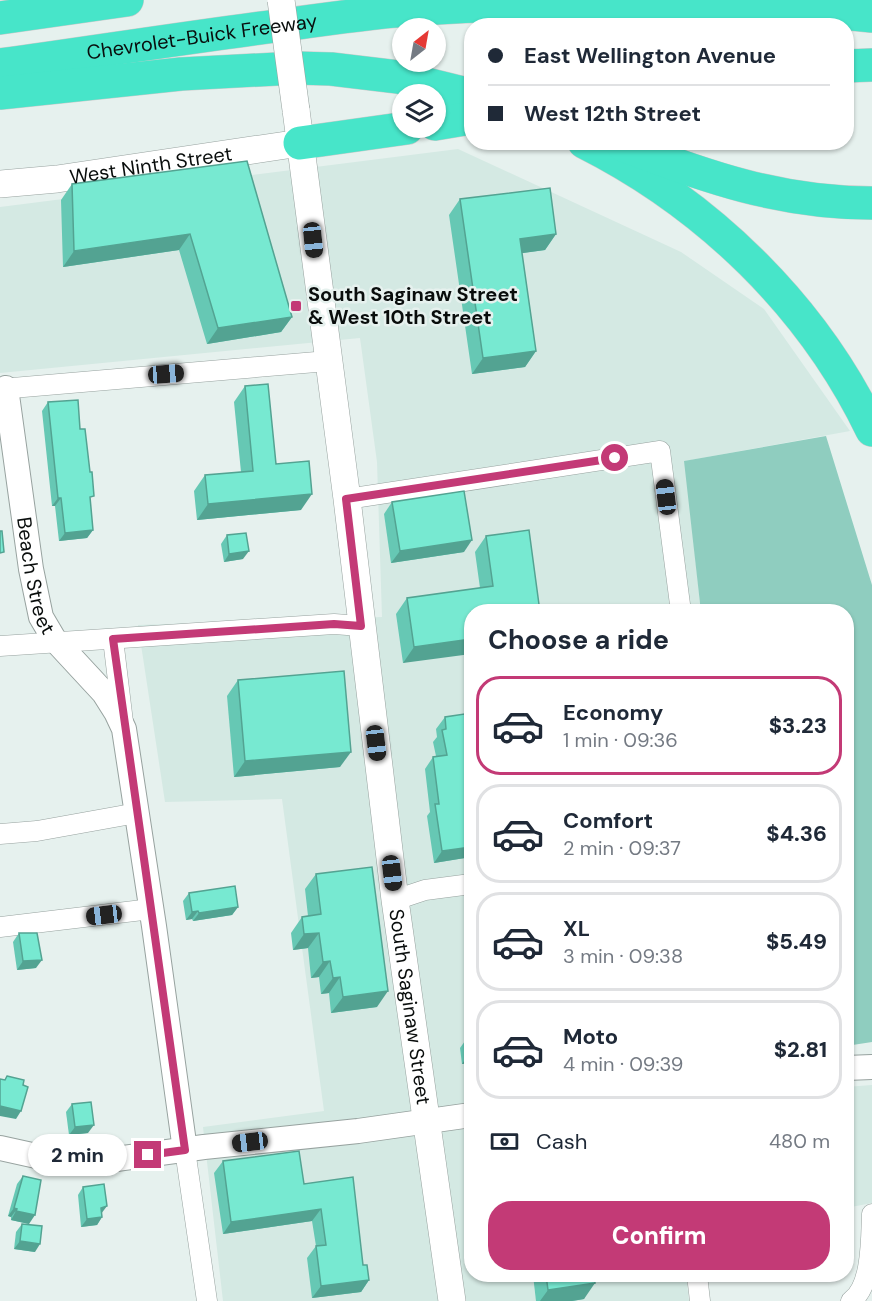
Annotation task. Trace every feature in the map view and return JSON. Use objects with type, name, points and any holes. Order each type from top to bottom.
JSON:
[{"type":"highway","points":[[0,3],[12,0]]},
{"type":"highway","points":[[0,18],[127,0]]},
{"type":"highway","name":"Chevrolet-Buick Freeway","points":[[0,65],[332,18],[415,9],[494,4],[582,1],[687,2],[797,8],[872,16]]},
{"type":"highway","points":[[854,66],[872,65]]},
{"type":"highway","points":[[0,93],[181,74],[296,68],[331,69],[398,76],[459,115]]},
{"type":"highway","points":[[300,142],[392,130]]},
{"type":"highway","points":[[599,150],[641,173],[702,217],[760,271],[792,307],[833,361],[872,430]]},
{"type":"highway","points":[[636,150],[691,171],[759,191],[824,201],[872,203]]},
{"type":"main road","name":"South Saginaw Street","points":[[281,0],[395,900],[452,1301]]},
{"type":"main road","name":"West Ninth Street","points":[[0,184],[57,179],[300,142]]},
{"type":"street","points":[[3,389],[328,361]]},
{"type":"street","name":"Beach Street","points":[[3,389],[38,607],[47,630],[104,693],[116,712],[125,736]]},
{"type":"street","points":[[346,499],[660,451],[680,604]]},
{"type":"street","points":[[0,646],[334,624],[361,626]]},
{"type":"street","name":"Beach Street","points":[[113,639],[207,1301]]},
{"type":"street","points":[[0,834],[37,831],[137,813]]},
{"type":"street","points":[[395,900],[425,890],[464,885]]},
{"type":"street","points":[[0,927],[151,909]]},
{"type":"street","points":[[854,1068],[872,1067]]},
{"type":"street","points":[[0,1148],[40,1158],[76,1163],[358,1131],[464,1116]]},
{"type":"street","points":[[851,1301],[857,1298],[870,1274],[872,1214]]},
{"type":"street","points":[[698,1282],[700,1301]]},
{"type":"shaded area","points":[[458,149],[681,252],[764,309],[850,431],[685,461],[700,604],[464,604],[464,1282],[687,1282],[689,1301],[223,1301],[203,1127],[324,1111],[282,799],[165,802],[138,625],[382,617],[377,462],[360,338],[0,373],[0,207]]},
{"type":"shaded area","points":[[872,1085],[872,1203],[854,1206],[854,1086]]},
{"type":"green space","points":[[826,436],[872,585],[872,1042],[854,1045],[854,604],[700,604],[684,461]]},
{"type":"building","points":[[247,161],[292,317],[218,328],[190,234],[74,251],[72,184]]},
{"type":"building","points":[[550,188],[556,234],[520,239],[536,351],[483,358],[460,199]]},
{"type":"building","points":[[268,384],[276,464],[309,461],[312,494],[208,504],[205,475],[253,471],[245,386]]},
{"type":"building","points":[[78,400],[80,429],[85,429],[90,472],[92,472],[94,496],[90,497],[93,530],[65,533],[61,498],[58,498],[48,402]]},
{"type":"building","points":[[464,491],[472,540],[400,551],[392,502]]},
{"type":"building","points":[[529,530],[539,604],[464,604],[464,640],[414,647],[407,598],[493,586],[486,536]]},
{"type":"building","points":[[0,531],[2,531],[4,552],[0,553]]},
{"type":"building","points":[[246,533],[249,551],[229,554],[227,535]]},
{"type":"building","points":[[344,671],[351,752],[245,761],[238,680]]},
{"type":"building","points":[[464,714],[464,848],[442,851],[435,804],[439,804],[433,757],[447,755],[442,730],[446,729],[445,717]]},
{"type":"building","points":[[372,867],[388,991],[343,997],[340,977],[333,978],[330,961],[323,962],[319,933],[304,934],[302,917],[321,914],[316,874]]},
{"type":"building","points":[[235,886],[238,907],[192,912],[189,893]]},
{"type":"building","points":[[19,933],[37,933],[42,960],[23,961]]},
{"type":"building","points":[[7,1076],[24,1080],[23,1085],[28,1087],[21,1111],[0,1106],[0,1079],[5,1080]]},
{"type":"building","points":[[91,1102],[94,1125],[75,1127],[72,1104]]},
{"type":"building","points":[[299,1151],[304,1184],[353,1177],[363,1265],[367,1265],[369,1280],[321,1286],[316,1246],[326,1245],[321,1209],[231,1222],[223,1161]]},
{"type":"building","points":[[23,1176],[41,1180],[35,1215],[16,1211],[17,1209],[14,1208]]},
{"type":"building","points":[[104,1184],[107,1206],[101,1208],[102,1217],[87,1219],[83,1187]]},
{"type":"building","points":[[22,1224],[42,1226],[40,1244],[20,1241]]},
{"type":"building","points":[[547,1282],[595,1282],[595,1283],[548,1290]]},
{"type":"place","name":"South Saginaw Street & West 10th Street","points":[[296,306]]},
{"type":"route","points":[[148,1155],[185,1150],[113,639],[334,624],[361,626],[346,499],[615,458]]}]
